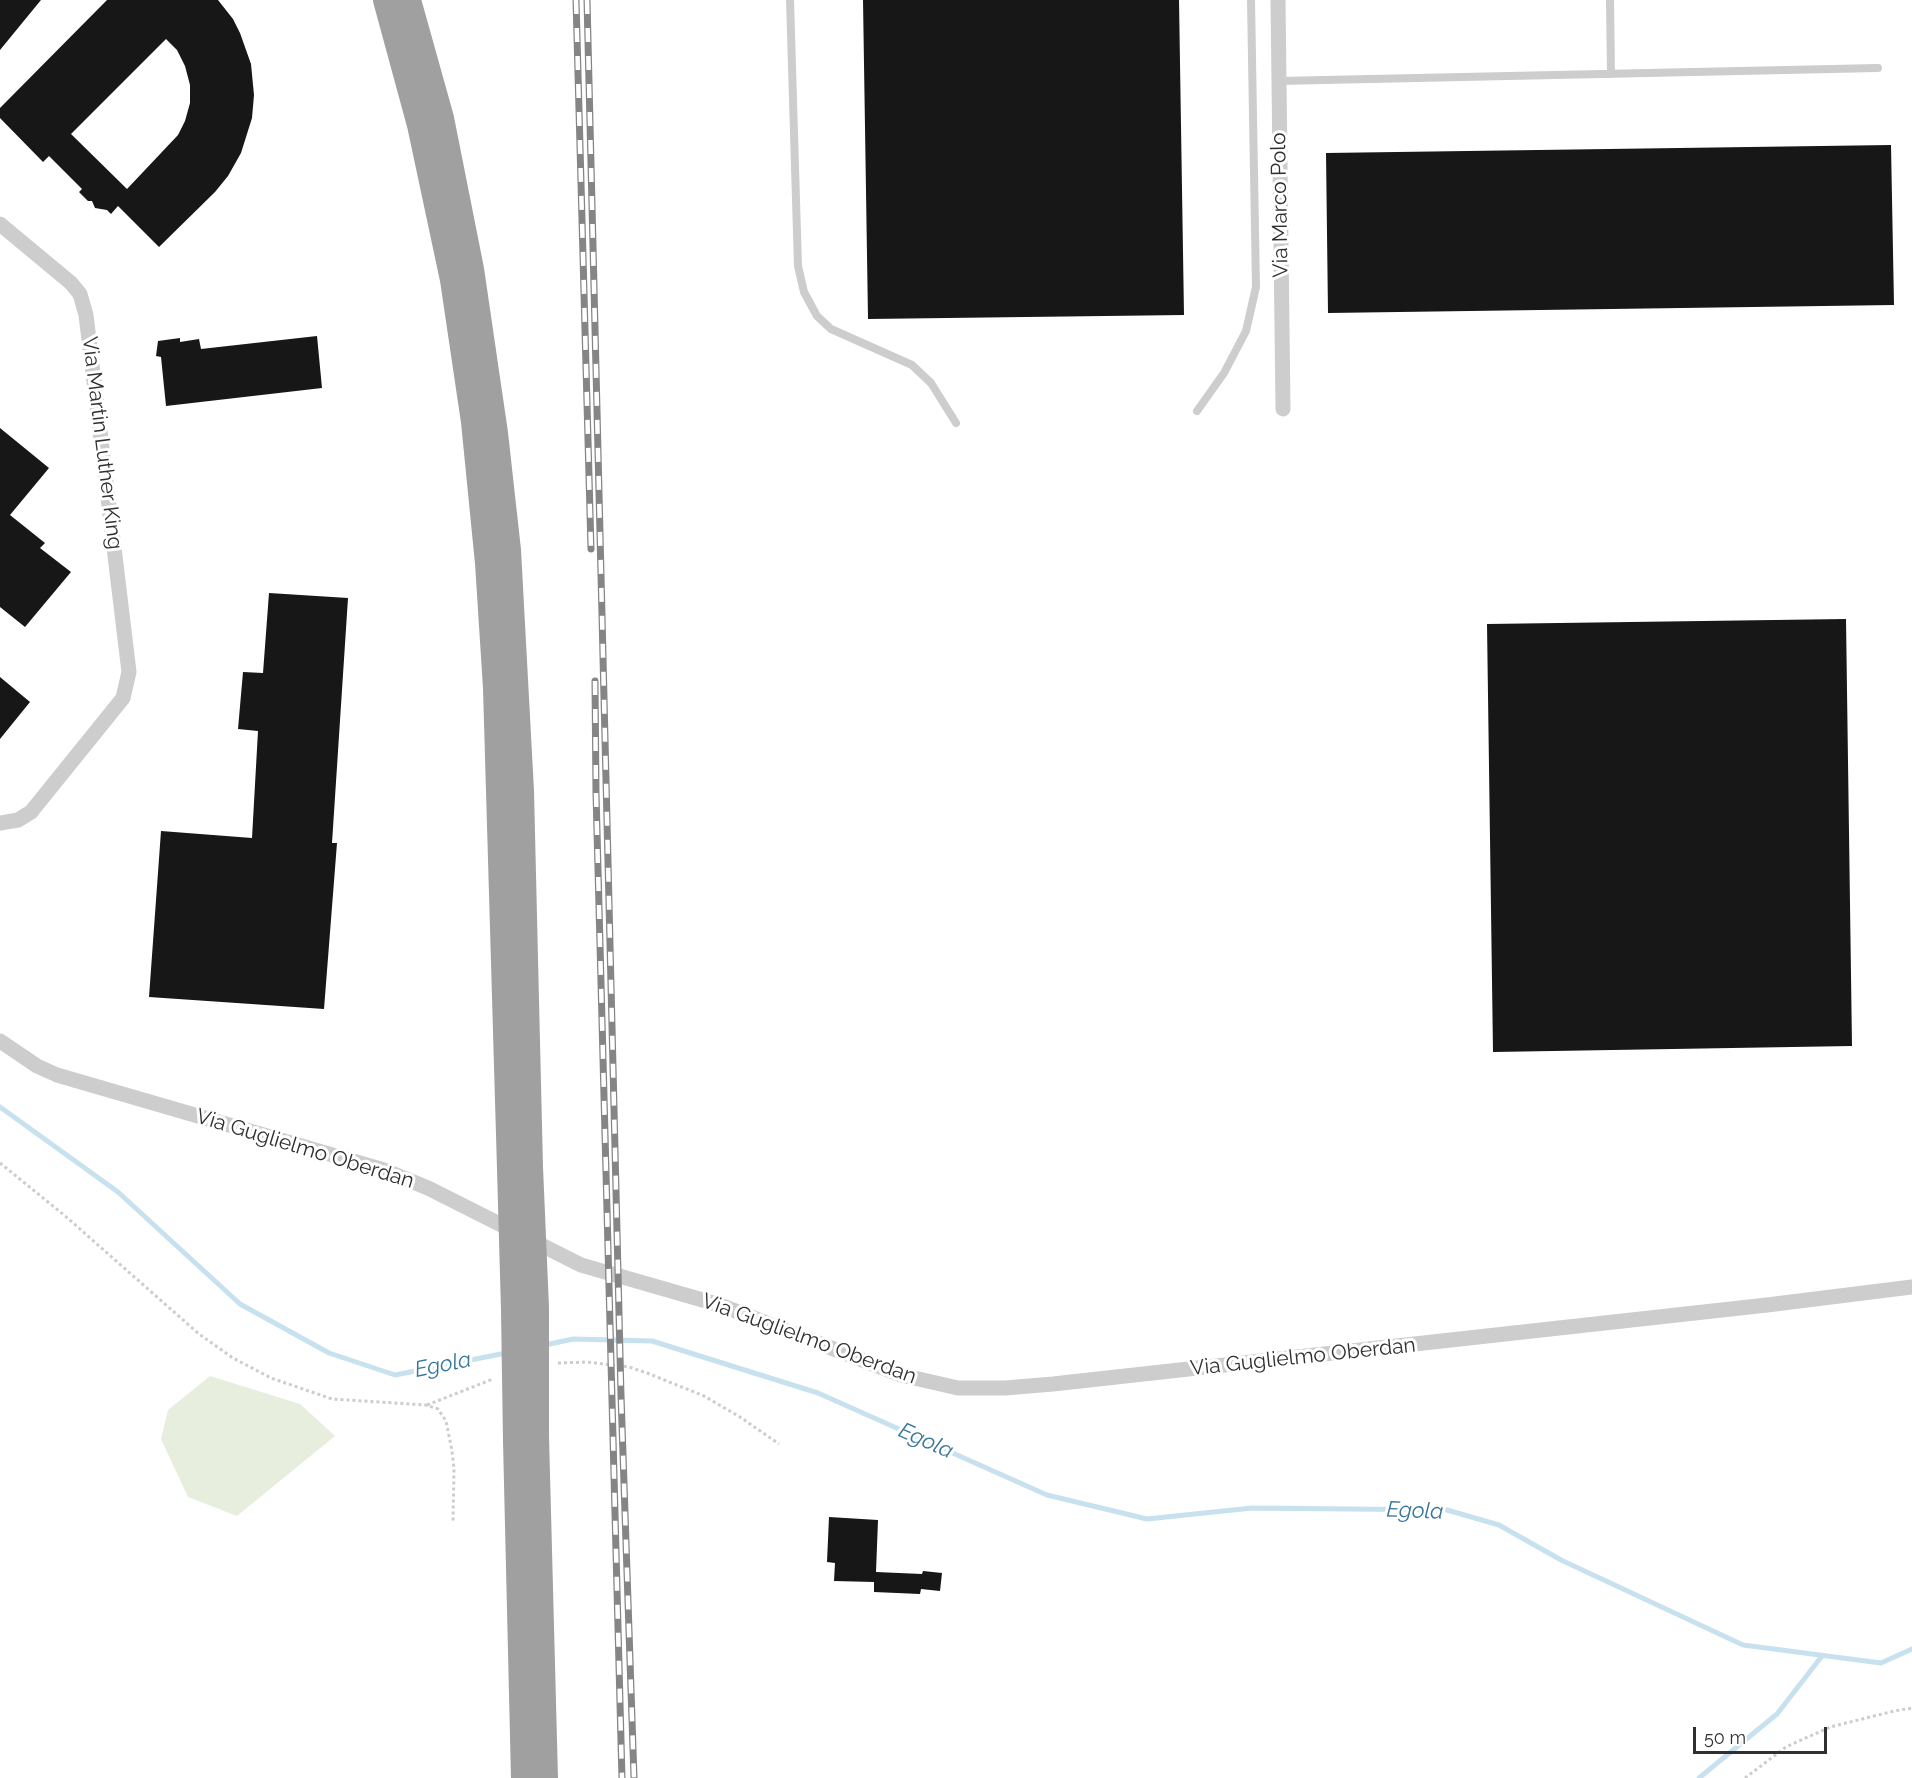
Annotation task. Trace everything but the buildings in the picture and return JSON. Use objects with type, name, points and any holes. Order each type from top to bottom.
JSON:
[{"type":"highway","points":[[385,0],[419,125],[450,268],[475,445],[487,563],[495,688],[520,1168]]},
{"type":"highway","points":[[409,0],[442,118],[472,268],[496,433],[509,550],[522,791],[520,1168],[513,1310],[526,1438],[546,1778]]},
{"type":"highway","points":[[523,1778],[526,1438]]},
{"type":"street","name":"Via Marco Polo","points":[[1278,0],[1283,409]]},
{"type":"street","name":"Via Martin Luther King","points":[[0,224],[71,283],[80,294],[86,315],[129,659],[129,672],[123,698],[31,812],[18,820],[0,823]]},
{"type":"street","name":"Via Guglielmo Oberdan","points":[[0,1041],[37,1066],[57,1075],[384,1170],[429,1188],[581,1265],[720,1305],[902,1375],[958,1388],[1005,1388],[1065,1383],[1756,1307],[1912,1287]]},
{"type":"lane","points":[[790,0],[798,266],[804,292],[817,316],[831,329],[912,365],[930,383],[956,423]]},
{"type":"lane","points":[[1197,411],[1224,374],[1246,331],[1256,286],[1251,0]]},
{"type":"lane","points":[[1610,0],[1611,74]]},
{"type":"lane","points":[[1278,81],[1878,68]]},
{"type":"path","points":[[0,1163],[64,1215],[199,1334],[233,1358],[271,1377],[333,1399],[426,1405],[438,1409],[446,1421],[454,1468],[453,1521]]},
{"type":"path","points":[[549,1365],[560,1362],[587,1362],[629,1367],[704,1396],[779,1444]]},
{"type":"path","points":[[426,1405],[494,1379]]},
{"type":"path","points":[[1745,1778],[1786,1747],[1830,1727],[1912,1708]]},
{"type":"green space","points":[[210,1376],[300,1404],[335,1436],[237,1516],[188,1497],[161,1439],[168,1410]]},
{"type":"waterway","name":"Egola","points":[[0,1107],[118,1192],[240,1304],[329,1353],[395,1375],[506,1353]]},
{"type":"waterway","name":"Egola","points":[[545,1345],[573,1339],[652,1341],[818,1393],[1047,1495],[1147,1519],[1252,1508],[1447,1510],[1499,1525],[1561,1560],[1743,1645],[1881,1663],[1912,1649]]},
{"type":"waterway","points":[[1699,1778],[1777,1714],[1822,1656]]},
{"type":"railway","points":[[576,0],[591,549]]},
{"type":"railway","points":[[587,0],[621,1395],[634,1778]]},
{"type":"railway","points":[[595,681],[622,1778]]}]
